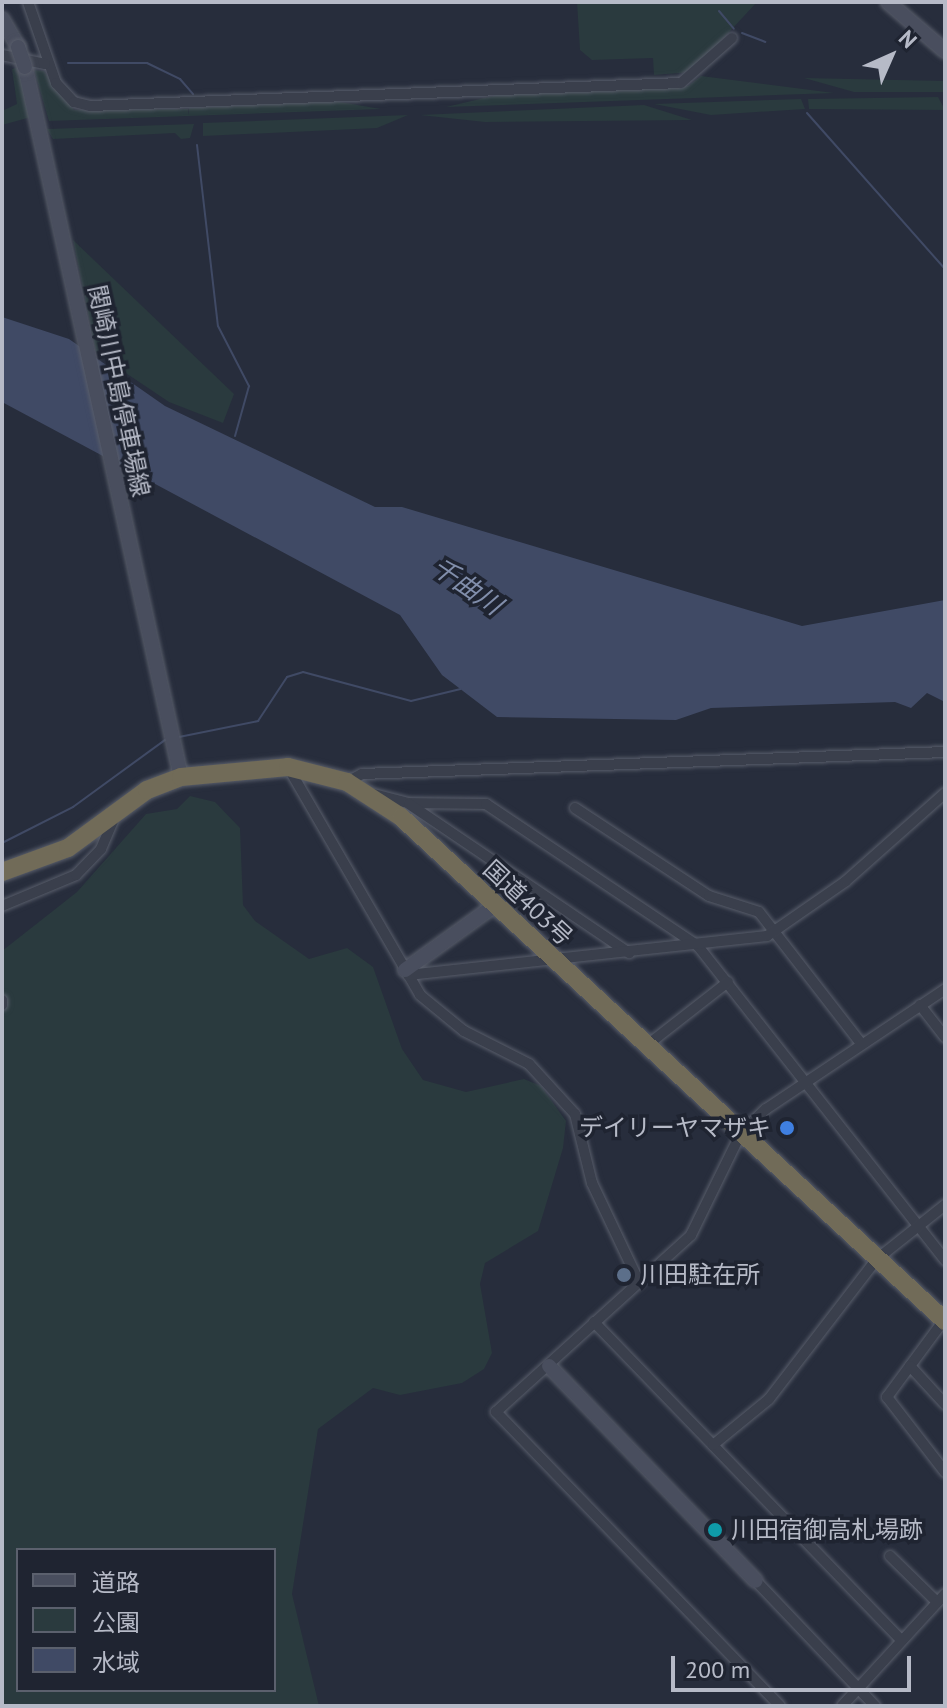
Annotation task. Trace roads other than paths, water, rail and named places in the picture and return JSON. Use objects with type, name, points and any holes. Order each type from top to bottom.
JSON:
[{"type":"highway","name":"国道403号","points":[[2,872],[68,848],[118,809],[179,771],[291,776],[313,770],[347,782],[366,792],[495,905],[944,1321]]},
{"type":"main road","points":[[888,2],[945,51]]},
{"type":"main road","name":"関崎川中島停車場線","points":[[2,19],[25,67],[41,134],[179,771]]},
{"type":"main road","points":[[406,973],[495,905]]},
{"type":"main road","points":[[549,1366],[756,1581]]},
{"type":"street","points":[[28,2],[45,64],[62,92],[90,106],[681,83],[732,38]]},
{"type":"street","points":[[2,55],[45,64]]},
{"type":"street","points":[[347,782],[362,774],[945,752]]},
{"type":"street","points":[[291,776],[406,973],[435,1010],[529,1064],[575,1114],[592,1183],[638,1280]]},
{"type":"street","points":[[366,792],[408,803],[486,804],[698,946],[945,1260]]},
{"type":"street","points":[[406,973],[558,963],[698,946],[776,932],[945,793]]},
{"type":"street","points":[[408,803],[629,953]]},
{"type":"street","points":[[575,808],[709,896],[759,912],[860,1042]]},
{"type":"street","points":[[2,906],[76,875],[101,849],[118,809]]},
{"type":"street","points":[[646,1046],[728,982]]},
{"type":"street","points":[[780,1706],[496,1412],[638,1280],[657,1273],[691,1235],[741,1133],[803,1078],[945,989]]},
{"type":"street","points":[[920,1005],[945,1037]]},
{"type":"street","points":[[713,1445],[769,1399],[877,1259],[945,1205]]},
{"type":"street","points":[[944,1321],[887,1397],[945,1472]]},
{"type":"street","points":[[594,1322],[900,1639]]},
{"type":"street","points":[[910,1366],[945,1404]]},
{"type":"street","points":[[842,1706],[856,1685],[941,1598],[890,1556]]},
{"type":"street","points":[[756,1581],[875,1706]]},
{"type":"water","name":"千曲川","points":[[2,317],[69,339],[165,406],[375,507],[402,507],[802,626],[945,600],[945,702],[927,693],[911,708],[895,702],[711,708],[676,720],[497,717],[442,675],[400,615],[2,402]]},
{"type":"waterway","points":[[719,11],[734,29]]},
{"type":"waterway","points":[[742,33],[765,42]]},
{"type":"waterway","points":[[68,63],[147,63],[180,79],[193,94]]},
{"type":"waterway","points":[[807,113],[945,269]]},
{"type":"waterway","points":[[197,145],[218,326],[249,386],[235,436]]},
{"type":"waterway","points":[[179,737],[258,721],[287,677],[303,672],[411,701],[461,689]]},
{"type":"waterway","points":[[2,843],[73,807],[165,740]]},
{"type":"place","name":"デイリーヤマザキ","points":[[787,1128]]},
{"type":"place","name":"川田駐在所","points":[[624,1275]]},
{"type":"place","name":"川田宿御高札場跡","points":[[715,1530]]}]
